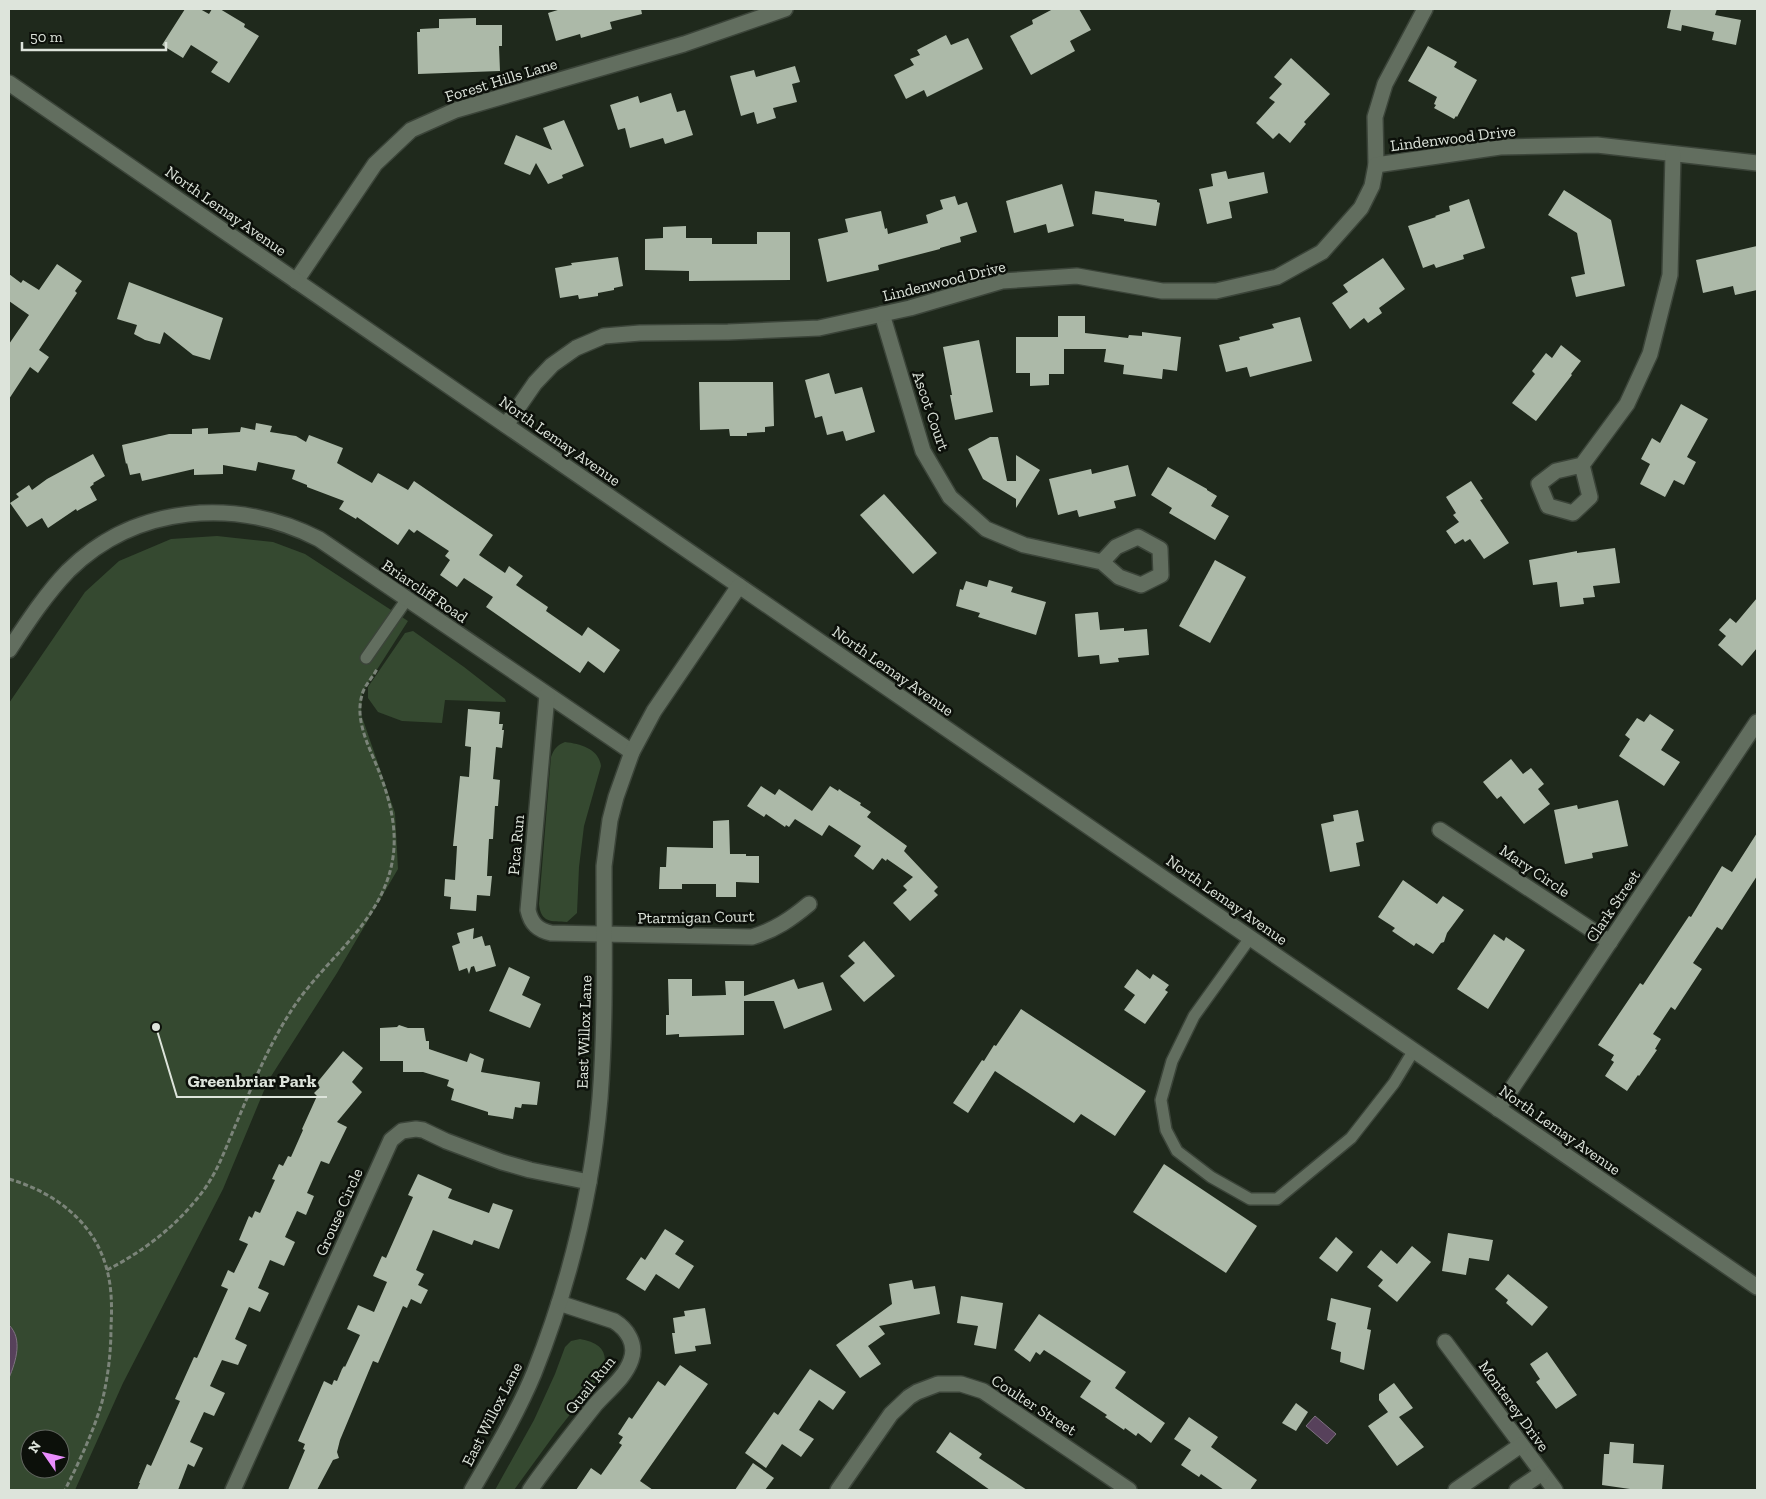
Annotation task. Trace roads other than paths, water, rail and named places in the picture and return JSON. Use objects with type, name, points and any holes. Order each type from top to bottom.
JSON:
[{"type":"street","name":"Forest Hills Lane","points":[[296,281],[375,164],[411,130],[456,110],[684,44],[785,9]]},
{"type":"street","points":[[1376,165],[1375,117],[1385,84],[1425,9]]},
{"type":"street","name":"North Lemay Avenue","points":[[9,83],[1757,1287]]},
{"type":"street","name":"Lindenwood Drive","points":[[506,425],[535,383],[552,365],[576,348],[604,336],[640,333],[819,328],[910,308],[1002,281],[1077,276],[1162,291],[1216,291],[1277,277],[1322,252],[1354,216],[1361,208],[1372,186],[1376,165],[1500,147],[1597,145],[1757,163]]},
{"type":"street","points":[[1582,465],[1627,404],[1650,354],[1670,275],[1673,154]]},
{"type":"street","name":"Ascot Court","points":[[882,314],[923,450],[950,497],[986,528],[1024,545],[1102,562]]},
{"type":"street","name":"Briarcliff Road","points":[[9,650],[50,591],[83,558],[107,542],[151,522],[179,515],[227,512],[246,514],[284,524],[319,539],[632,752]]},
{"type":"street","name":"East Willox Lane","points":[[472,1490],[498,1445],[533,1374],[559,1302],[571,1261],[589,1182],[603,1058],[604,866],[606,843],[616,797],[632,752],[654,711],[739,586]]},
{"type":"street","name":"Pica Run","points":[[547,695],[529,916],[536,928],[551,934],[604,935]]},
{"type":"street","name":"Clark Street","points":[[1498,1109],[1757,722]]},
{"type":"street","name":"Mary Circle","points":[[1440,830],[1610,942]]},
{"type":"street","name":"Ptarmigan Court","points":[[604,935],[752,937],[779,927],[791,920],[809,904]]},
{"type":"street","name":"Grouse Circle","points":[[234,1490],[390,1140],[402,1131],[423,1130],[455,1145],[502,1162],[530,1170],[589,1182]]},
{"type":"street","name":"Quail Run","points":[[530,1490],[596,1404],[626,1371],[632,1359],[630,1337],[620,1325],[614,1321],[559,1302]]},
{"type":"street","name":"Monterey Drive","points":[[1445,1342],[1555,1490]]},
{"type":"street","name":"Coulter Street","points":[[838,1490],[898,1405],[917,1392],[938,1384],[961,1384],[983,1391],[1130,1490]]},
{"type":"street","points":[[1456,1490],[1521,1445]]},
{"type":"street","points":[[1517,1490],[1542,1472]]},
{"type":"lane","points":[[366,658],[407,600]]},
{"type":"lane","points":[[1250,938],[1194,1016],[1172,1061],[1161,1100],[1166,1130],[1177,1150],[1211,1177],[1250,1199],[1277,1199],[1351,1138],[1394,1083],[1414,1050]]},
{"type":"place","name":"Greenbriar Park","points":[[156,1027]]}]
